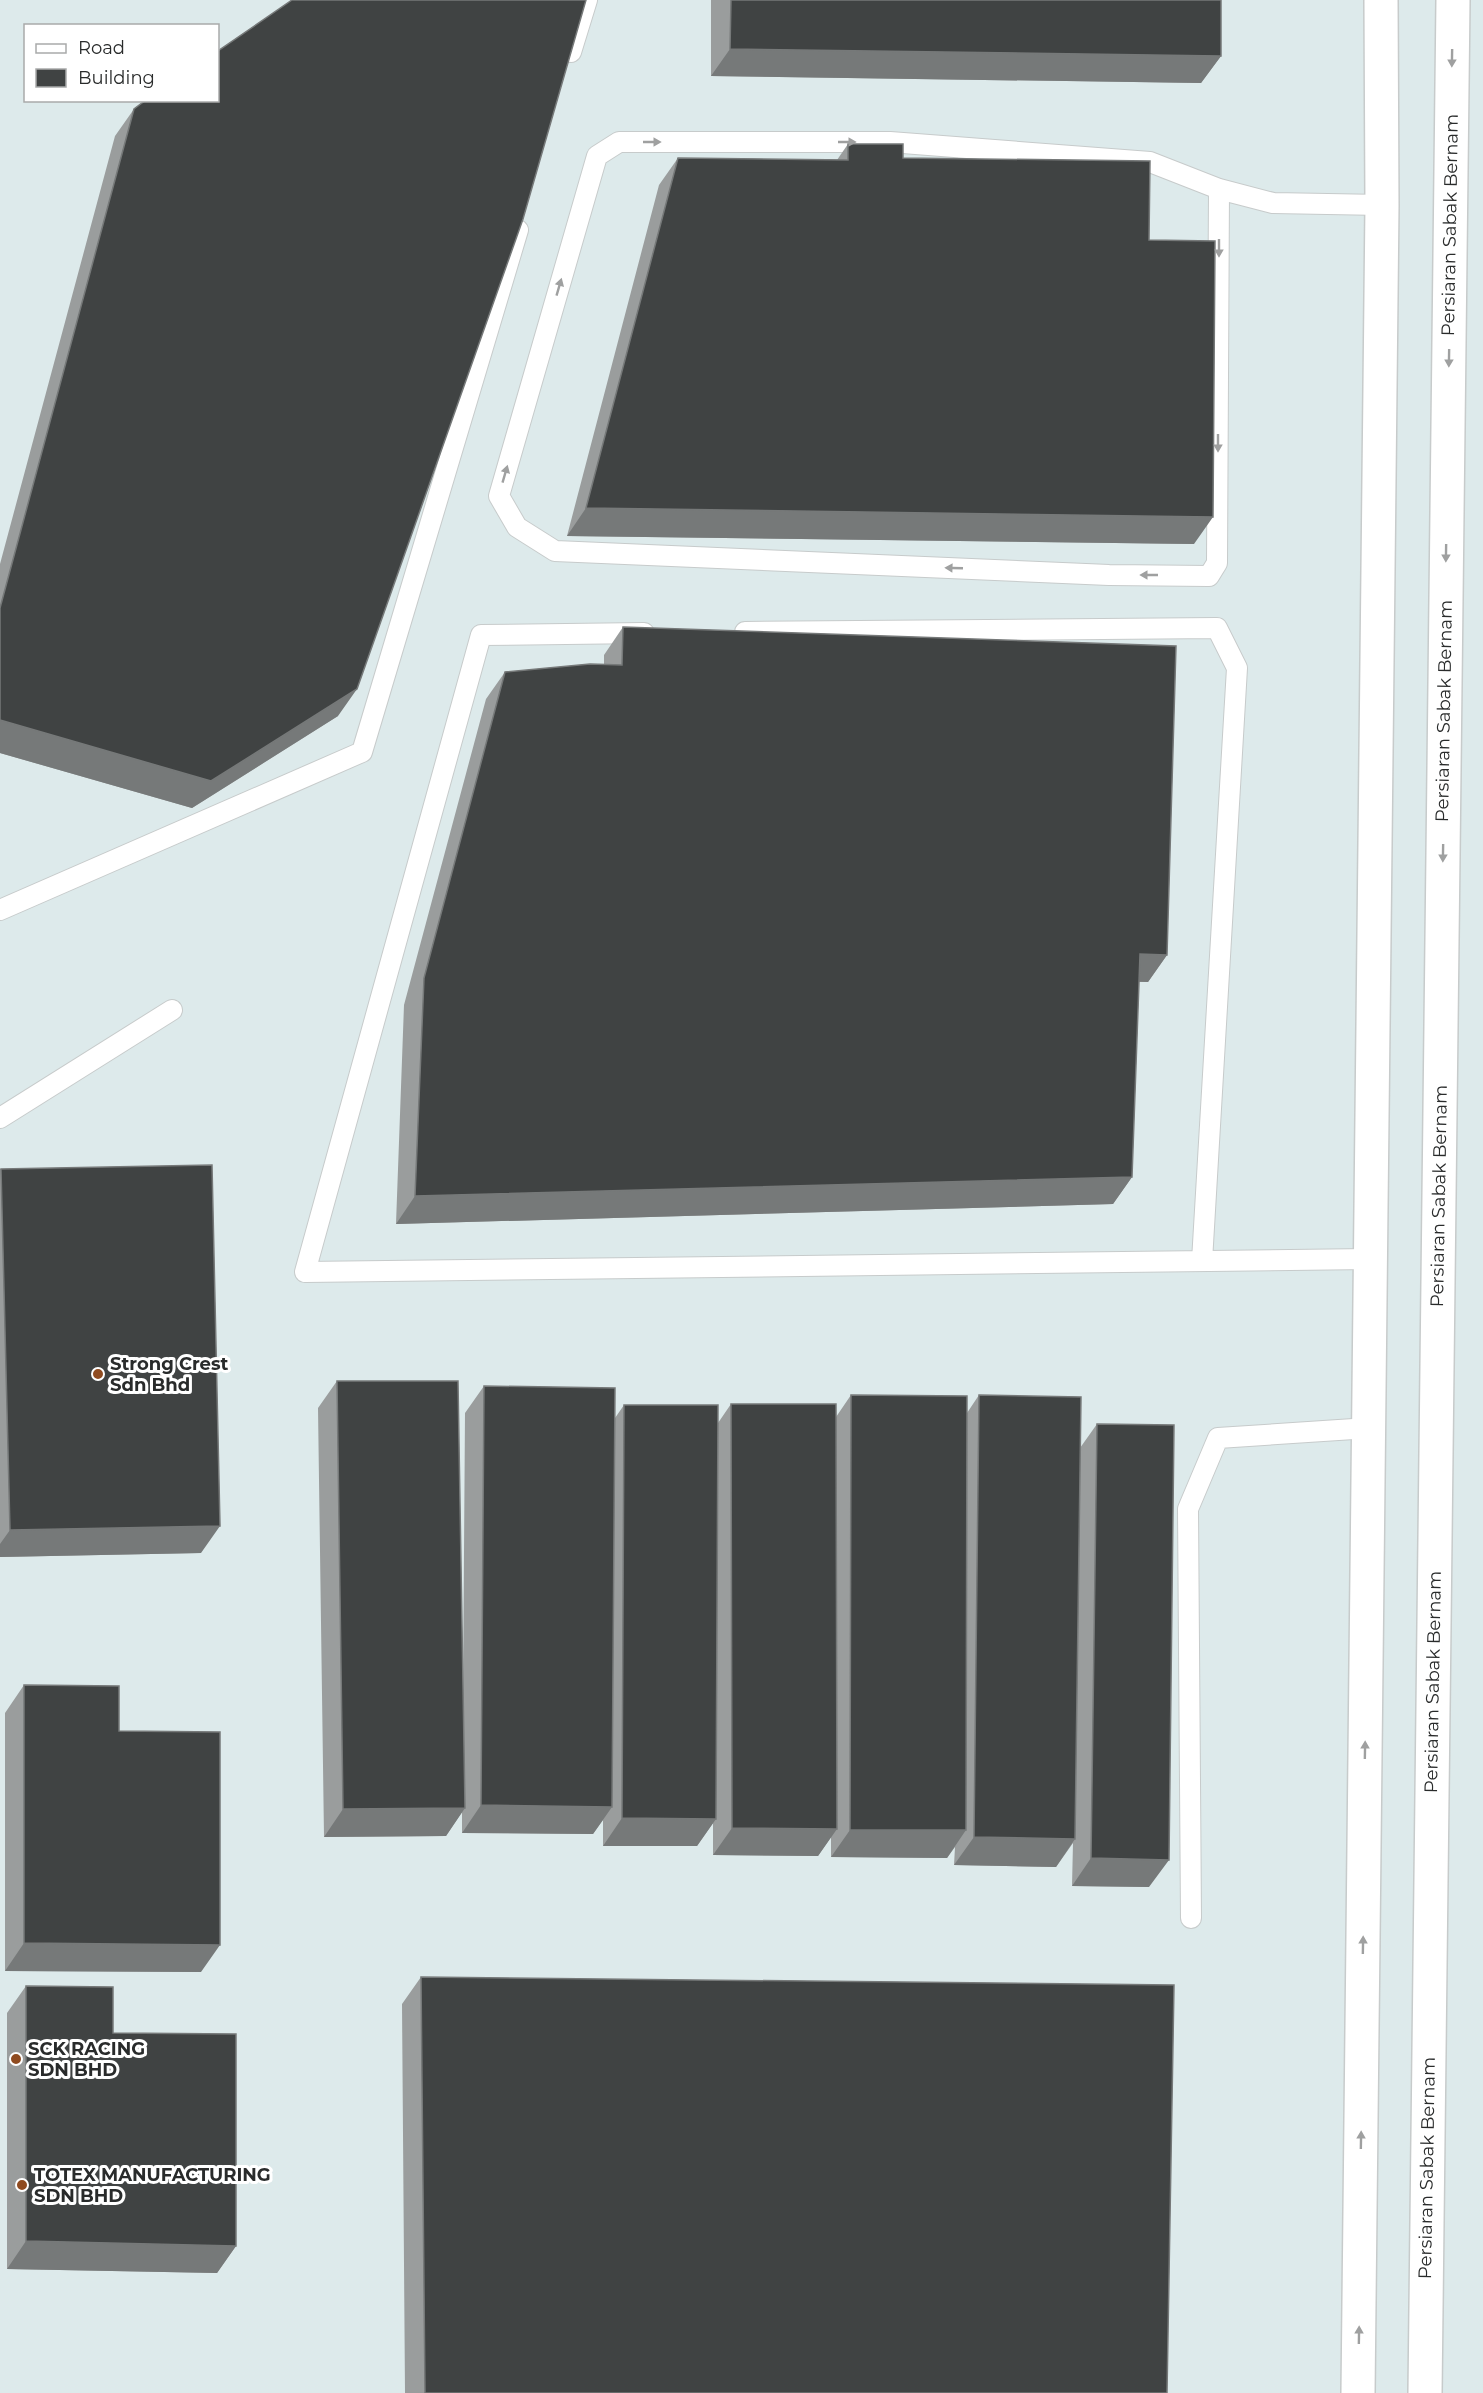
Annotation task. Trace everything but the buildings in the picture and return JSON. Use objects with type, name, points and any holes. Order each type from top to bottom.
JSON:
[{"type":"street","points":[[1358,2393],[1382,205],[1381,0]]},
{"type":"street","name":"Persiaran Sabak Bernam","points":[[1425,2393],[1453,0]]},
{"type":"lane","points":[[566,68],[587,0]]},
{"type":"lane","points":[[1219,189],[1217,563],[1209,576],[1109,575],[555,551],[517,527],[499,496],[597,156],[619,142],[891,142],[1127,160],[1150,162],[1219,189],[1273,203],[1382,205]]},
{"type":"lane","points":[[0,910],[362,753],[522,217]]},
{"type":"lane","points":[[730,633],[1217,628],[1237,668],[1202,1261]]},
{"type":"lane","points":[[659,633],[481,635],[305,1272],[1371,1259]]},
{"type":"lane","points":[[0,1118],[172,1010]]},
{"type":"lane","points":[[1191,1918],[1188,1509],[1218,1438],[1369,1428]]},
{"type":"shaded area","points":[[0,0],[1483,0],[1483,2393],[0,2393]]},
{"type":"place","name":"Strong Crest Sdn Bhd","points":[[98,1374]]},
{"type":"place","name":"SCK RACING SDN BHD","points":[[16,2059]]},
{"type":"place","name":"TOTEX MANUFACTURING SDN BHD","points":[[22,2185]]}]
